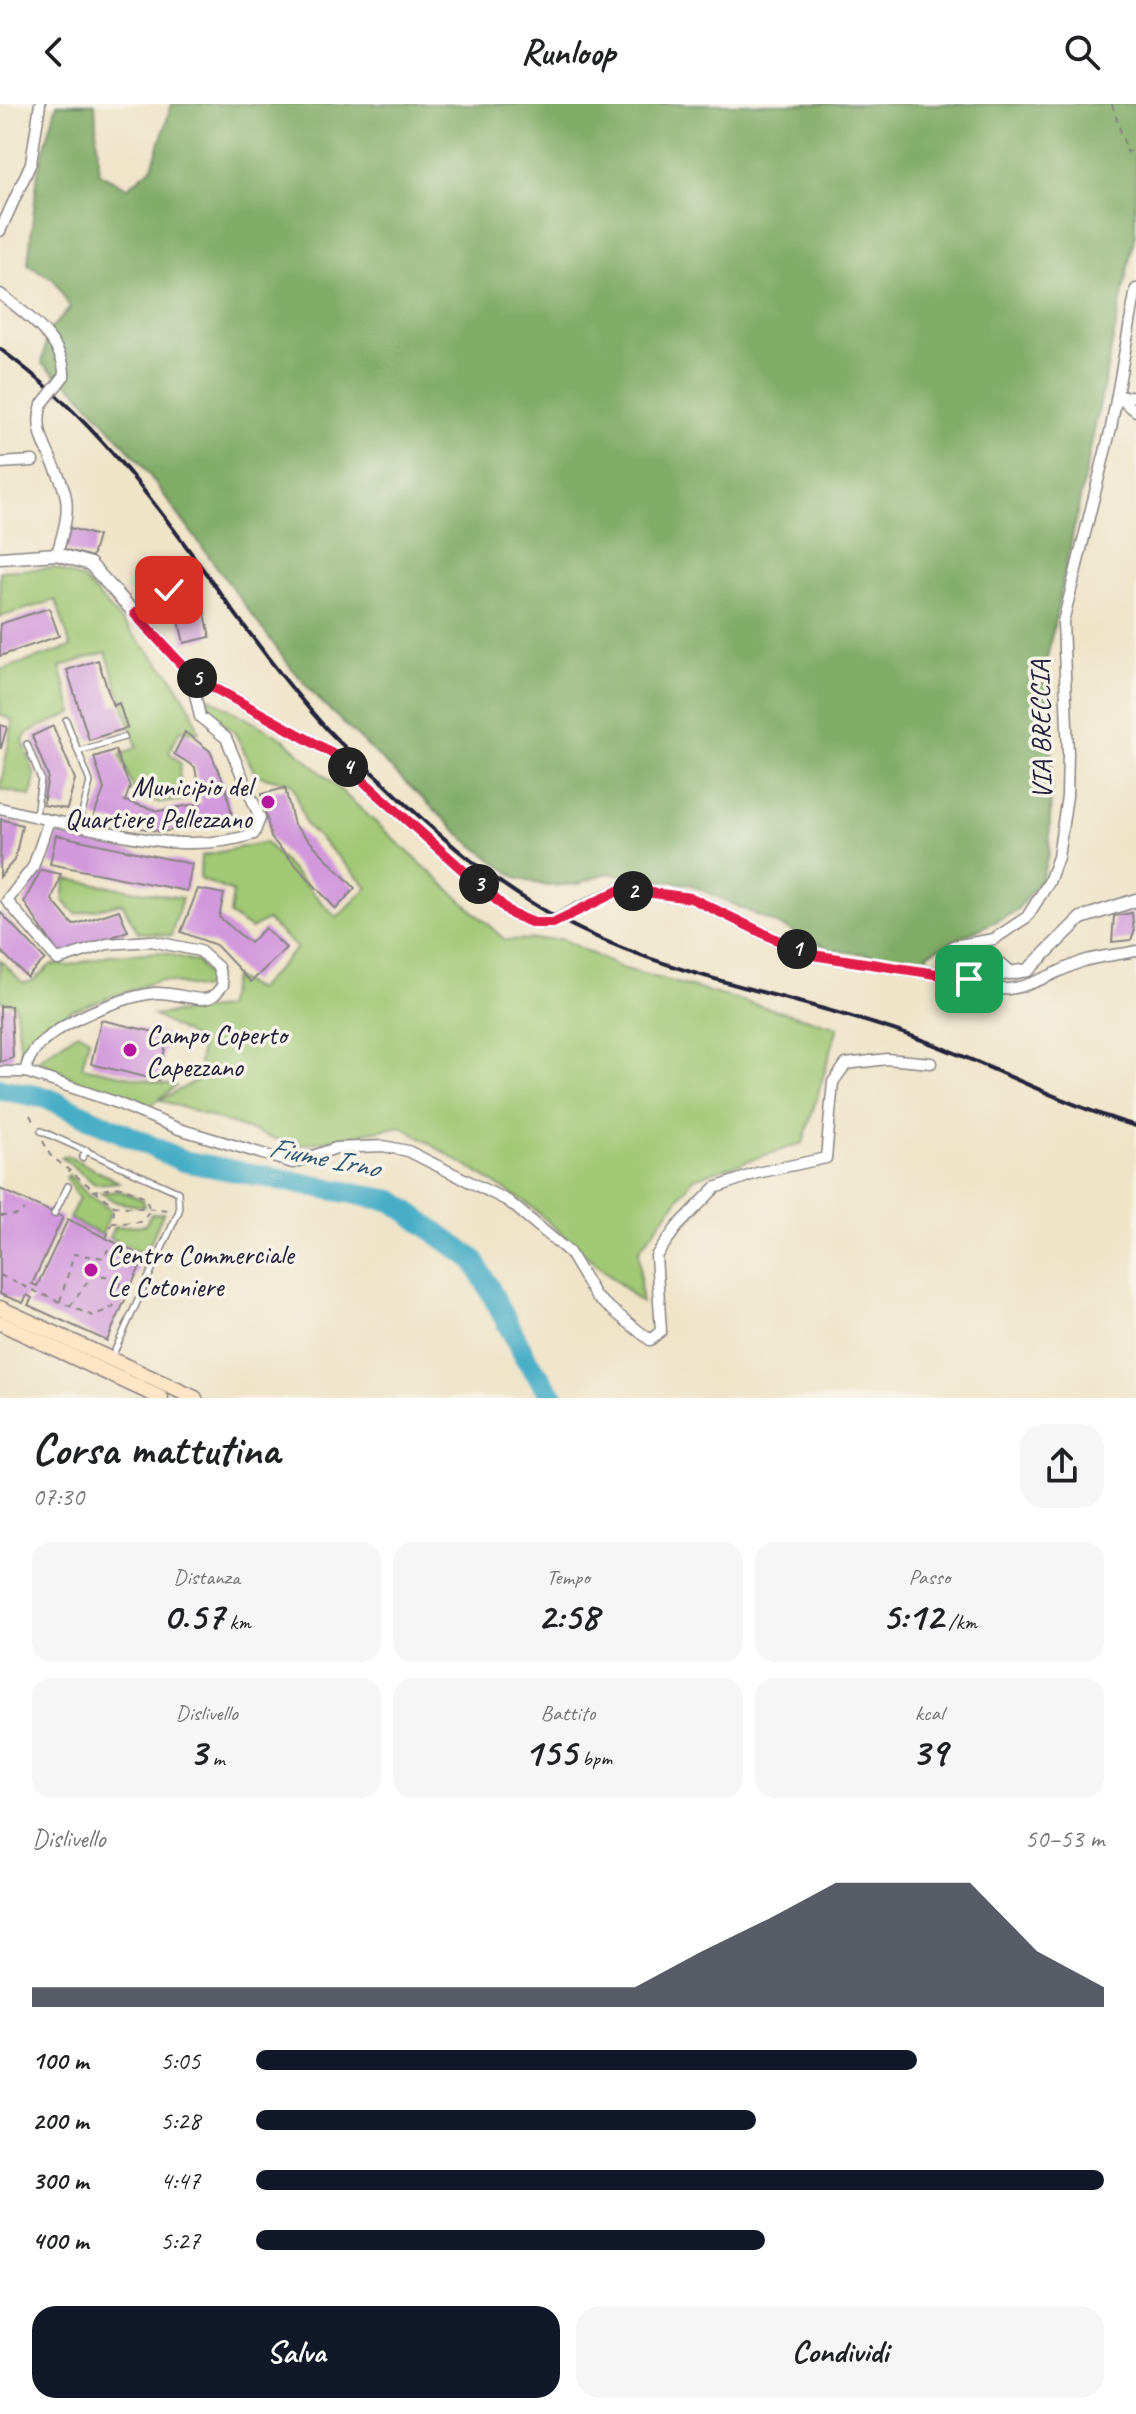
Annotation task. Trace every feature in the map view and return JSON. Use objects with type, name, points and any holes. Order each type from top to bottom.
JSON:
[{"type":"main road","points":[[0,1308],[195,1398]]},
{"type":"main road","points":[[0,1323],[161,1398]]},
{"type":"street","points":[[0,231],[31,163],[40,104]]},
{"type":"street","name":"VIA BRECCIA","points":[[1014,974],[1002,964],[957,961],[953,946],[994,939],[1027,917],[1049,882],[1058,857],[1068,768],[1063,622],[1118,397],[1136,289]]},
{"type":"street","points":[[0,294],[41,327],[57,353],[64,376],[42,404],[38,424],[66,496],[66,519],[57,554]]},
{"type":"street","points":[[1118,397],[1136,396]]},
{"type":"street","points":[[1118,397],[1136,411]]},
{"type":"street","points":[[0,463],[33,461]]},
{"type":"street","points":[[0,558],[57,554],[90,564],[191,675],[332,753],[512,914],[534,923],[553,923],[622,889],[691,898],[806,954],[969,979],[1028,970],[1081,918],[1136,900]]},
{"type":"street","points":[[0,808],[167,844],[211,844],[254,834],[260,818],[226,738],[200,717],[191,675]]},
{"type":"street","points":[[26,1072],[26,1063],[35,1048],[96,1008],[154,993],[179,993],[203,999],[214,996],[223,985],[218,967],[200,951],[151,941],[107,944],[58,960],[7,901],[33,867],[49,820]]},
{"type":"street","points":[[969,979],[980,986],[1016,989],[1035,984],[1081,961],[1136,951]]},
{"type":"street","points":[[0,1072],[26,1072],[115,1102],[179,1129],[293,1163],[336,1148],[383,1146],[408,1151],[508,1201],[569,1252],[596,1297],[650,1340],[661,1331],[656,1256],[677,1227],[715,1188],[757,1173],[826,1158],[833,1082],[846,1064],[887,1059],[931,1063]]},
{"type":"lane","points":[[135,614],[169,590],[187,588]]},
{"type":"lane","points":[[66,720],[90,782],[79,826]]},
{"type":"lane","points":[[79,751],[124,737]]},
{"type":"lane","points":[[27,744],[41,779],[36,816]]},
{"type":"lane","points":[[39,1130],[169,1185],[178,1192],[180,1202],[111,1359]]},
{"type":"lane","points":[[82,1158],[87,1150]]},
{"type":"lane","points":[[54,1214],[68,1186]]},
{"type":"path","points":[[1112,104],[1127,152],[1136,150]]},
{"type":"path","points":[[30,1115],[39,1130]]},
{"type":"path","points":[[43,1142],[50,1155],[114,1206],[171,1211]]},
{"type":"path","points":[[92,1191],[122,1187],[145,1197],[150,1210]]},
{"type":"path","points":[[106,1238],[113,1223],[114,1206]]},
{"type":"path","points":[[0,1216],[20,1215],[24,1210]]},
{"type":"path","points":[[113,1223],[141,1222],[150,1210]]},
{"type":"path","points":[[60,1302],[74,1254],[104,1258],[108,1249]]},
{"type":"path","points":[[0,1275],[70,1307],[93,1316],[113,1307],[122,1279],[93,1274],[70,1307]]},
{"type":"green space","points":[[57,104],[95,104],[99,173],[127,188],[152,167],[172,104],[1136,104],[1135,234],[1046,663],[1052,754],[1049,853],[1041,880],[1015,912],[927,954],[932,963],[833,950],[689,884],[607,873],[578,884],[547,886],[517,878],[465,839],[320,701],[289,665],[138,460],[77,391],[42,364],[48,332],[70,308],[55,281],[28,264],[38,171]]},
{"type":"green space","points":[[55,568],[84,580],[172,677],[192,711],[199,733],[180,730],[169,752],[181,764],[179,774],[186,800],[161,803],[137,797],[120,755],[137,747],[106,652],[60,667],[73,713],[28,732],[23,740],[35,776],[31,796],[0,789],[13,721],[0,714],[0,670],[71,647],[56,600],[0,617],[0,571]]},
{"type":"green space","points":[[208,697],[285,740],[505,940],[562,939],[621,968],[838,1027],[803,1143],[694,1178],[639,1250],[641,1303],[528,1204],[401,1126],[297,1146],[160,1100],[198,1080],[201,1042],[153,1015],[225,1008],[233,978],[257,990],[297,948],[267,920],[251,929],[230,915],[233,892],[200,879],[201,856],[265,842],[337,918],[368,887],[306,825],[293,784],[256,775],[235,733],[209,712]]},
{"type":"green space","points":[[66,879],[182,898],[171,936],[138,932],[122,903],[76,914],[63,900]]},
{"type":"green space","points":[[162,952],[197,962],[212,980],[202,989],[160,980],[70,1011],[21,1051],[15,1004],[0,1001],[0,960],[23,983],[33,981],[52,964],[68,966],[109,955]]},
{"type":"green space","points":[[78,1032],[89,1039],[82,1067],[176,1086],[150,1106],[84,1085],[38,1060]]},
{"type":"green space","points":[[66,1155],[119,1182],[95,1184],[61,1157]]},
{"type":"green space","points":[[69,1175],[88,1195],[111,1210],[102,1235],[69,1219],[79,1198],[66,1178]]},
{"type":"green space","points":[[120,1191],[143,1200],[145,1207],[116,1202],[101,1193]]},
{"type":"green space","points":[[163,1213],[145,1255],[109,1237],[114,1227],[145,1225],[151,1214]]},
{"type":"building","points":[[70,528],[98,536],[92,557],[64,549]]},
{"type":"building","points":[[201,594],[210,637],[184,643],[174,600]]},
{"type":"building","points":[[49,608],[59,636],[0,656],[0,624]]},
{"type":"building","points":[[98,660],[113,706],[119,703],[127,728],[89,740],[67,670]]},
{"type":"building","points":[[0,725],[7,727],[1,748],[0,748]]},
{"type":"building","points":[[53,726],[75,779],[67,809],[43,805],[48,776],[32,736]]},
{"type":"building","points":[[185,732],[210,751],[226,788],[233,820],[161,832],[93,818],[104,789],[94,757],[115,750],[130,787],[125,801],[159,811],[201,803],[195,767],[174,754]]},
{"type":"building","points":[[285,788],[294,825],[355,888],[336,909],[271,838],[262,794]]},
{"type":"building","points":[[1,819],[22,825],[15,859],[0,877]]},
{"type":"building","points":[[56,835],[192,864],[187,891],[50,864]]},
{"type":"building","points":[[41,870],[61,874],[52,900],[73,925],[119,910],[128,931],[61,957],[24,902]]},
{"type":"building","points":[[198,889],[224,894],[219,917],[250,943],[265,928],[286,948],[251,982],[216,945],[181,932]]},
{"type":"building","points":[[0,912],[45,959],[27,977],[0,950]]},
{"type":"building","points":[[1132,913],[1134,932],[1131,940],[1112,942],[1114,916]]},
{"type":"building","points":[[0,1006],[11,1006],[13,1058],[0,1062]]},
{"type":"building","name":"Campo Coperto Capezzano","points":[[101,1020],[168,1035],[158,1080],[91,1064]]},
{"type":"building","name":"Centro Commerciale Le Cotoniere","points":[[0,1189],[63,1217],[32,1284],[37,1286],[68,1219],[144,1257],[107,1341],[28,1305],[32,1298],[27,1295],[23,1303],[0,1294]]},
{"type":"waterway","name":"Fiume Irno","points":[[0,1089],[47,1098],[183,1161],[393,1201],[474,1260],[527,1360],[554,1398]]},
{"type":"railway","points":[[0,349],[50,390],[95,434],[136,481],[284,678],[331,734],[430,826],[501,883],[552,915],[619,947],[701,975],[911,1036],[1079,1106],[1136,1126]]},
{"type":"place","name":"Municipio del Quartiere Pellezzano","points":[[268,802]]},
{"type":"place","name":"Campo Coperto Capezzano","points":[[130,1050]]},
{"type":"place","name":"Centro Commerciale Le Cotoniere","points":[[91,1270]]},
{"type":"route","points":[[169,590],[135,614],[191,675],[332,753],[512,914],[534,923],[553,923],[622,889],[691,898],[806,954],[969,979]]}]
